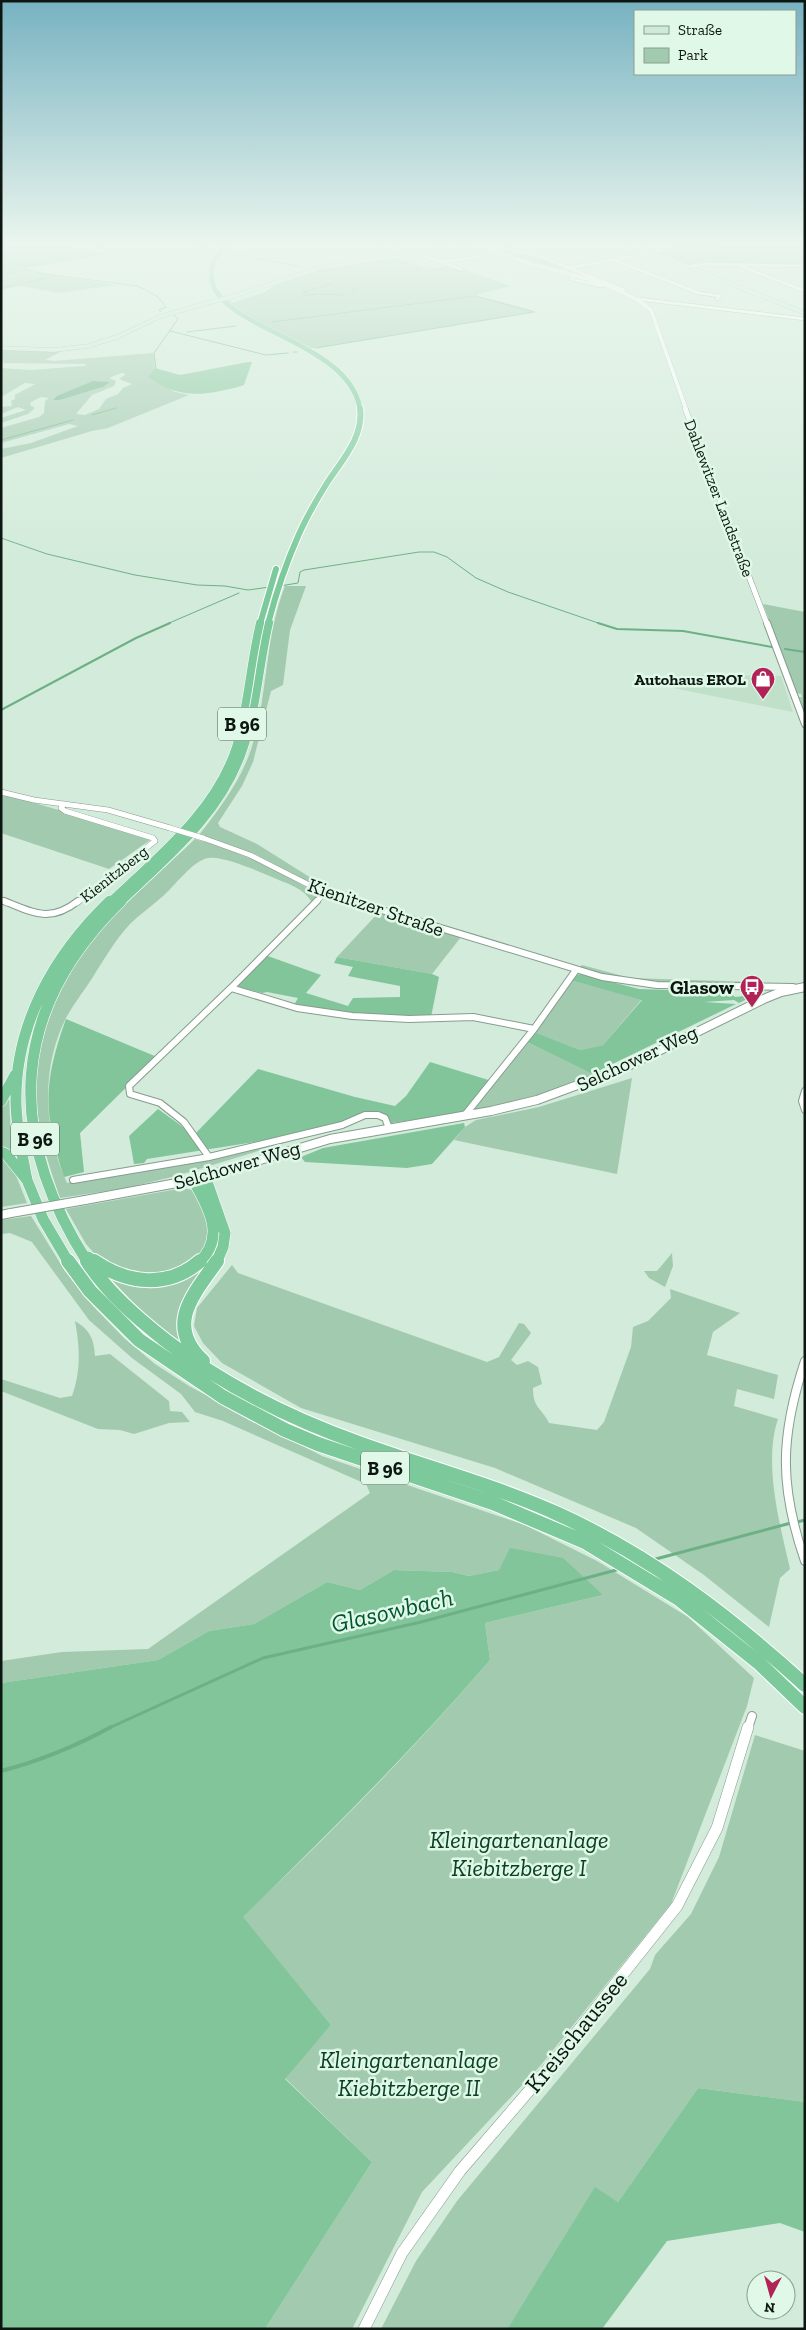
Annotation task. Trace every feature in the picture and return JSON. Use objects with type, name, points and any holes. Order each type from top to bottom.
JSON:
[{"type":"highway","points":[[289,539],[315,491],[351,434],[354,417],[352,399],[344,384],[327,366],[304,351]]},
{"type":"highway","name":"B 96","points":[[309,351],[334,366],[354,390],[360,406],[360,422],[355,440],[306,518],[274,586],[257,632],[240,734],[225,773],[213,794],[190,824],[158,858],[96,914],[71,943],[53,968],[34,1003],[17,1069],[16,1106],[18,1136],[27,1180],[43,1219],[59,1248],[90,1291],[140,1340],[208,1388],[285,1430],[318,1444],[510,1510],[585,1542],[679,1599],[759,1663],[805,1707]]},
{"type":"highway","name":"B 96","points":[[280,560],[266,630],[250,734],[233,778],[199,827],[165,863],[105,918],[83,944],[56,986],[36,1037],[29,1078],[32,1123],[38,1154],[66,1229],[101,1280],[152,1330],[197,1364],[233,1387],[324,1430],[498,1490],[588,1528],[641,1557],[712,1606],[764,1646],[805,1685]]},
{"type":"highway","points":[[1,1101],[17,1069]]},
{"type":"highway","points":[[1,1152],[6,1154],[27,1180]]},
{"type":"highway","points":[[81,1253],[106,1270],[135,1280],[168,1278],[193,1267],[207,1255],[213,1244],[214,1232],[199,1178]]},
{"type":"highway","points":[[199,1178],[225,1232],[226,1242],[220,1256],[186,1305],[183,1328],[194,1353],[233,1387]]},
{"type":"street","name":"Dahlewitzer Landstraße","points":[[665,351],[690,422],[805,724]]},
{"type":"street","name":"Kienitzer Straße","points":[[1,792],[34,800],[108,810],[203,838],[250,855],[325,893],[576,970],[640,984],[758,988],[803,987]]},
{"type":"street","name":"Kienitzberg","points":[[1,900],[40,914],[58,915],[66,911],[155,841],[153,838],[69,813],[61,808],[64,804]]},
{"type":"street","name":"Selchower Weg","points":[[209,1157],[184,1122],[160,1103],[130,1094],[129,1086],[231,988],[325,893]]},
{"type":"street","points":[[465,1115],[534,1029],[576,970]]},
{"type":"street","name":"Selchower Weg","points":[[6,1214],[199,1178],[306,1146],[537,1100],[580,1086],[626,1067],[766,998],[803,987]]},
{"type":"street","points":[[231,988],[297,1008],[352,1016],[409,1019],[473,1017],[534,1029]]},
{"type":"street","points":[[758,988],[766,998]]},
{"type":"street","points":[[805,1091],[802,1101],[805,1110]]},
{"type":"street","name":"Selchower Weg","points":[[73,1180],[209,1157],[342,1125],[365,1115],[378,1115],[385,1118],[389,1128]]},
{"type":"street","points":[[805,1361],[791,1403],[785,1439],[786,1486],[790,1512],[794,1533],[805,1561]]},
{"type":"street","name":"Kreischaussee","points":[[364,2329],[402,2252],[460,2171],[547,2070],[677,1906],[718,1828],[730,1782],[752,1716]]},
{"type":"shaded area","points":[[252,362],[244,385],[210,393],[183,393],[165,387],[148,377],[155,368],[180,375]]},
{"type":"shaded area","points":[[93,381],[110,382],[103,387],[60,400],[53,400],[57,396]]},
{"type":"shaded area","points":[[674,676],[781,676],[793,712],[673,688]]},
{"type":"shaded area","points":[[265,955],[321,975],[306,993],[348,1006],[353,998],[400,997],[400,986],[348,976],[353,967],[334,963],[337,957],[432,974],[439,977],[431,1017],[378,1016],[294,1005],[298,998],[237,987],[239,982]]},
{"type":"shaded area","points":[[580,974],[639,989],[729,992],[735,997],[744,996],[747,999],[739,1003],[734,1000],[704,1002],[736,1004],[592,1074],[527,1042],[535,1032],[580,1050],[603,1045],[642,1000],[570,980],[573,976]]},
{"type":"shaded area","points":[[66,1019],[157,1057],[80,1133],[84,1172],[64,1177],[52,1134],[48,1098],[53,1062]]},
{"type":"shaded area","points":[[430,1062],[495,1082],[468,1112],[384,1124],[379,1112],[366,1113],[339,1123],[279,1138],[147,1159],[144,1163],[134,1164],[129,1136],[158,1109],[194,1135],[258,1069],[355,1097],[395,1106],[406,1096]]},
{"type":"shaded area","points":[[464,1123],[465,1127],[432,1164],[407,1168],[305,1162],[301,1157],[323,1148]]},
{"type":"shaded area","points":[[510,1548],[563,1558],[603,1595],[485,1623],[490,1660],[400,1759],[243,1917],[331,2025],[285,2079],[372,2162],[265,2329],[1,2329],[1,1683],[158,1660],[209,1631],[254,1624],[327,1582],[360,1590],[394,1570],[452,1572],[469,1576],[499,1570]]},
{"type":"shaded area","points":[[698,2088],[805,2102],[805,2232],[780,2223],[667,2241],[602,2329],[507,2329],[595,2187],[618,2202]]},
{"type":"green space","points":[[1,351],[62,351],[45,360],[54,361],[153,353],[155,368],[149,377],[175,392],[189,395],[108,428],[1,458],[1,449],[31,443],[78,426],[69,424],[1,443],[1,428],[39,417],[44,413],[45,401],[49,398],[41,397],[31,402],[30,405],[35,408],[28,414],[1,423],[1,418],[26,410],[18,407],[1,414],[1,407],[12,406],[11,401],[15,399],[15,395],[35,384],[25,383],[1,397],[1,368],[31,370],[84,366],[87,364],[1,363],[5,362],[1,360]],"holes":[[[121,373],[126,374],[119,379],[132,384],[123,388],[118,394],[106,399],[99,409],[85,415],[76,414],[92,395],[114,386],[116,381],[109,378]],[[92,382],[103,387],[60,400],[54,398]]]},
{"type":"green space","points":[[285,586],[306,586],[290,630],[283,685],[271,691],[253,762],[242,786],[218,823],[220,827],[257,844],[327,888],[359,900],[322,889],[255,854],[199,835],[231,792],[249,756],[262,704],[270,645],[278,605]]},
{"type":"green space","points":[[763,604],[805,612],[805,714],[797,697],[802,697],[801,694],[796,693]]},
{"type":"green space","points":[[1,793],[153,838],[109,869],[1,833]]},
{"type":"green space","points":[[195,839],[222,847],[264,864],[320,895],[312,903],[305,894],[289,884],[231,861],[208,858],[190,869],[162,897],[130,924],[114,944],[66,1018],[52,1058],[48,1101],[53,1143],[59,1164],[67,1183],[175,1166],[301,1138],[176,1176],[126,1188],[60,1198],[42,1138],[36,1090],[38,1063],[44,1036],[53,1010],[64,984],[95,938],[123,907]]},
{"type":"green space","points":[[379,912],[461,937],[432,974],[337,957]]},
{"type":"green space","points":[[582,965],[630,978],[753,982],[754,986],[630,981],[578,969]]},
{"type":"green space","points":[[570,980],[642,999],[603,1045],[580,1050],[535,1032]]},
{"type":"green space","points":[[527,1042],[592,1074],[534,1096],[468,1112]]},
{"type":"green space","points":[[632,1078],[617,1174],[454,1140],[465,1127],[476,1120],[539,1107]]},
{"type":"green space","points":[[9,1095],[11,1142],[15,1160],[1,1149],[1,1107]]},
{"type":"green space","points":[[1,1156],[13,1168],[27,1203],[1,1207]]},
{"type":"green space","points":[[183,1188],[192,1190],[197,1194],[211,1231],[209,1242],[200,1256],[187,1267],[137,1278],[100,1260],[86,1244],[66,1209]]},
{"type":"green space","points":[[31,1216],[65,1271],[93,1306],[124,1338],[155,1364],[189,1386],[322,1456],[525,1525],[597,1561],[688,1617],[754,1678],[747,1706],[671,1904],[541,2065],[422,2192],[352,2329],[265,2329],[372,2162],[285,2078],[331,2025],[242,1917],[370,1792],[490,1660],[485,1623],[603,1595],[499,1570],[469,1576],[452,1572],[394,1570],[360,1590],[327,1582],[254,1624],[209,1631],[158,1660],[1,1683],[1,1661],[62,1652],[148,1649],[370,1493],[366,1484],[223,1421],[195,1412],[181,1394],[132,1358],[89,1320],[32,1242],[10,1233],[1,1234],[1,1220]]},
{"type":"green space","points":[[216,1221],[221,1227],[217,1255],[189,1292],[184,1347],[149,1319],[110,1278],[119,1280],[202,1265]]},
{"type":"green space","points":[[672,1253],[673,1266],[665,1287],[649,1278],[644,1271],[657,1271]]},
{"type":"green space","points":[[232,1265],[238,1273],[487,1362],[499,1357],[519,1323],[524,1324],[531,1333],[511,1360],[517,1365],[528,1361],[538,1367],[542,1384],[533,1388],[533,1395],[538,1408],[549,1423],[597,1430],[604,1422],[631,1347],[633,1327],[648,1321],[671,1298],[670,1289],[740,1313],[713,1332],[707,1355],[778,1375],[774,1399],[737,1389],[734,1406],[778,1419],[772,1455],[773,1474],[778,1514],[790,1569],[780,1578],[769,1627],[704,1575],[636,1528],[495,1468],[301,1408],[222,1363],[203,1343],[194,1326],[197,1308]]},
{"type":"green space","points":[[75,1321],[88,1332],[94,1345],[95,1356],[110,1354],[169,1401],[170,1411],[182,1412],[190,1422],[169,1423],[134,1434],[120,1430],[98,1429],[1,1391],[1,1379],[60,1398],[72,1396],[77,1378],[79,1359]]},
{"type":"green space","points":[[755,1735],[805,1751],[805,2102],[698,2088],[618,2202],[595,2188],[507,2329],[381,2329],[416,2261],[457,2201],[650,1969],[655,1955],[691,1914],[719,1857]]},
{"type":"waterway","points":[[156,351],[154,353],[156,368]]},
{"type":"waterway","points":[[249,351],[266,355],[288,353]]},
{"type":"waterway","points":[[92,415],[116,408]]},
{"type":"waterway","points":[[1,440],[73,420]]},
{"type":"waterway","points":[[1,538],[47,554],[135,575],[197,585],[225,586],[248,590],[270,587]]},
{"type":"waterway","points":[[280,586],[298,583],[300,572],[304,570],[419,552],[434,552],[447,557],[476,578],[508,592],[599,623]]},
{"type":"waterway","points":[[167,624],[239,593]]},
{"type":"waterway","points":[[1,710],[136,638],[170,623]]},
{"type":"waterway","points":[[599,623],[617,629],[683,631],[772,647]]},
{"type":"waterway","points":[[785,649],[805,652]]},
{"type":"waterway","name":"Glasowbach","points":[[797,1522],[805,1520]]},
{"type":"waterway","name":"Glasowbach","points":[[652,1560],[791,1523]]},
{"type":"waterway","name":"Glasowbach","points":[[109,1728],[263,1658],[421,1622],[620,1569]]},
{"type":"waterway","name":"Glasowbach","points":[[1,1771],[30,1763],[58,1752],[109,1728]]},
{"type":"place","name":"Autohaus EROL","points":[[763,700]]},
{"type":"place","name":"Glasow","points":[[752,1008]]},
{"type":"park label","name":"Kleingartenanlage Kiebitzberge I","points":[[519,1853]]},
{"type":"park label","name":"Kleingartenanlage Kiebitzberge II","points":[[409,2073]]}]
